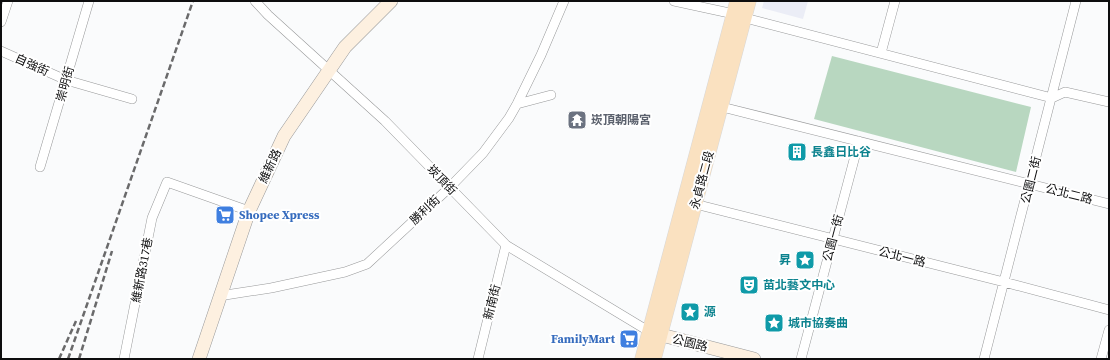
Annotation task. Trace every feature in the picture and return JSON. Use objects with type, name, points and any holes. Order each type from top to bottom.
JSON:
[{"type":"main road","name":"永貞路二段","points":[[654,359],[656,333],[704,152],[738,11],[749,1]]},
{"type":"main road","name":"永貞路二段","points":[[642,359],[656,333],[695,204],[704,152],[722,106],[738,11]]},
{"type":"street","points":[[1,22],[8,1]]},
{"type":"street","name":"崇明街","points":[[40,167],[89,1]]},
{"type":"street","name":"崁頂街","points":[[255,1],[268,16],[385,121],[506,245],[656,333]]},
{"type":"street","name":"維新路","points":[[198,359],[249,211],[284,136],[345,48],[391,1]]},
{"type":"street","name":"勝利街","points":[[219,296],[278,287],[345,272],[367,264],[449,188],[483,153],[509,118],[517,104],[541,55],[564,1]]},
{"type":"street","points":[[674,1],[738,11],[881,53],[1052,98],[1065,92],[1109,102]]},
{"type":"street","points":[[881,53],[895,1]]},
{"type":"street","name":"公園二街","points":[[984,359],[1076,1]]},
{"type":"street","name":"自強街","points":[[1,51],[66,80],[132,99]]},
{"type":"street","points":[[517,104],[551,94]]},
{"type":"street","name":"公北二路","points":[[722,106],[1109,204]]},
{"type":"street","name":"公園一街","points":[[801,359],[859,141]]},
{"type":"street","name":"維新路317巷","points":[[124,359],[152,218],[167,182],[249,211]]},
{"type":"street","name":"公北一路","points":[[695,204],[833,238],[1109,310]]},
{"type":"street","name":"新南街","points":[[478,359],[506,245]]},
{"type":"street","points":[[1102,359],[1109,330]]},
{"type":"street","name":"公園路","points":[[656,333],[754,359]]},
{"type":"shaded area","points":[[764,1],[808,1],[803,19],[762,8]]},
{"type":"green space","points":[[832,56],[1031,107],[1016,172],[814,119]]},
{"type":"railway","points":[[68,359],[193,1]]},
{"type":"railway","points":[[79,359],[112,251]]},
{"type":"railway","points":[[59,359],[76,321]]},
{"type":"place","name":"崁頂朝陽宮","points":[[577,120]]},
{"type":"place","name":"長鑫日比谷","points":[[797,152]]},
{"type":"place","name":"Shopee Xpress","points":[[225,215]]},
{"type":"place","name":"昇","points":[[805,260]]},
{"type":"place","name":"苗北藝文中心","points":[[749,285]]},
{"type":"place","name":"源","points":[[690,312]]},
{"type":"place","name":"城市協奏曲","points":[[774,323]]},
{"type":"place","name":"FamilyMart","points":[[629,339]]}]
